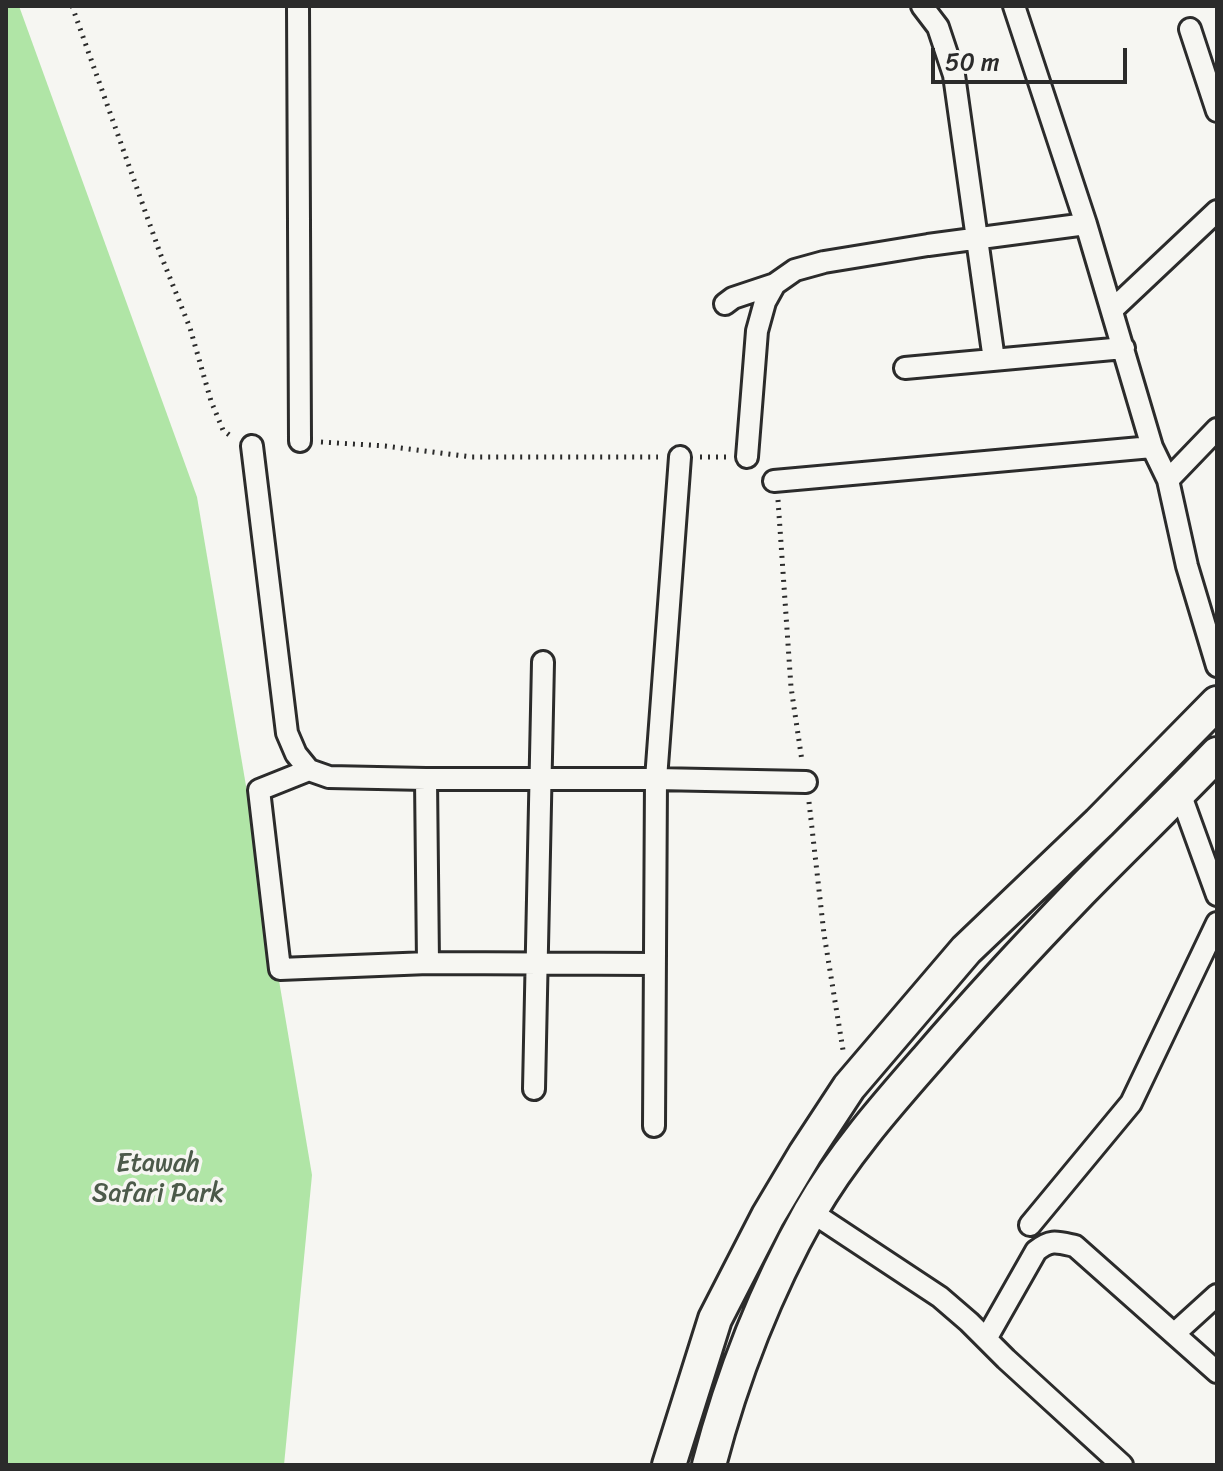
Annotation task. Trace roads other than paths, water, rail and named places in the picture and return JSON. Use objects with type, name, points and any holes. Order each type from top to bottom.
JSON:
[{"type":"main road","points":[[669,1465],[715,1319],[768,1216],[849,1087],[966,950],[1099,823],[1217,703]]},
{"type":"main road","points":[[709,1465],[723,1413],[757,1317],[810,1211],[833,1177],[879,1114],[984,994],[1217,754]]},
{"type":"street","points":[[298,6],[300,441]]},
{"type":"street","points":[[922,6],[938,27],[954,75],[994,360]]},
{"type":"street","points":[[1014,6],[1086,224],[1152,447],[1168,480],[1187,566],[1217,666]]},
{"type":"street","points":[[1190,29],[1217,111]]},
{"type":"street","points":[[1112,310],[1217,211]]},
{"type":"street","points":[[725,304],[733,298],[775,284],[795,270],[824,262],[1086,224]]},
{"type":"street","points":[[747,457],[757,331],[765,302],[775,284]]},
{"type":"street","points":[[905,368],[1124,348]]},
{"type":"street","points":[[1168,480],[1217,429]]},
{"type":"street","points":[[252,446],[287,733],[296,754],[309,770],[329,777],[806,782]]},
{"type":"street","points":[[774,481],[1152,447]]},
{"type":"street","points":[[654,1126],[656,779],[680,457]]},
{"type":"street","points":[[534,1089],[543,662]]},
{"type":"street","points":[[309,770],[259,790],[280,969],[428,963],[655,964]]},
{"type":"street","points":[[426,779],[428,963]]},
{"type":"street","points":[[1180,793],[1217,895]]},
{"type":"street","points":[[1030,1225],[1131,1103],[1217,923]]},
{"type":"street","points":[[810,1211],[940,1297],[1122,1465]]},
{"type":"street","points":[[986,1339],[1036,1251],[1046,1244],[1057,1242],[1075,1246],[1217,1372]]},
{"type":"street","points":[[1174,1334],[1217,1295]]},
{"type":"park label","name":"Etawah Safari Park","points":[[158,1179]]}]
